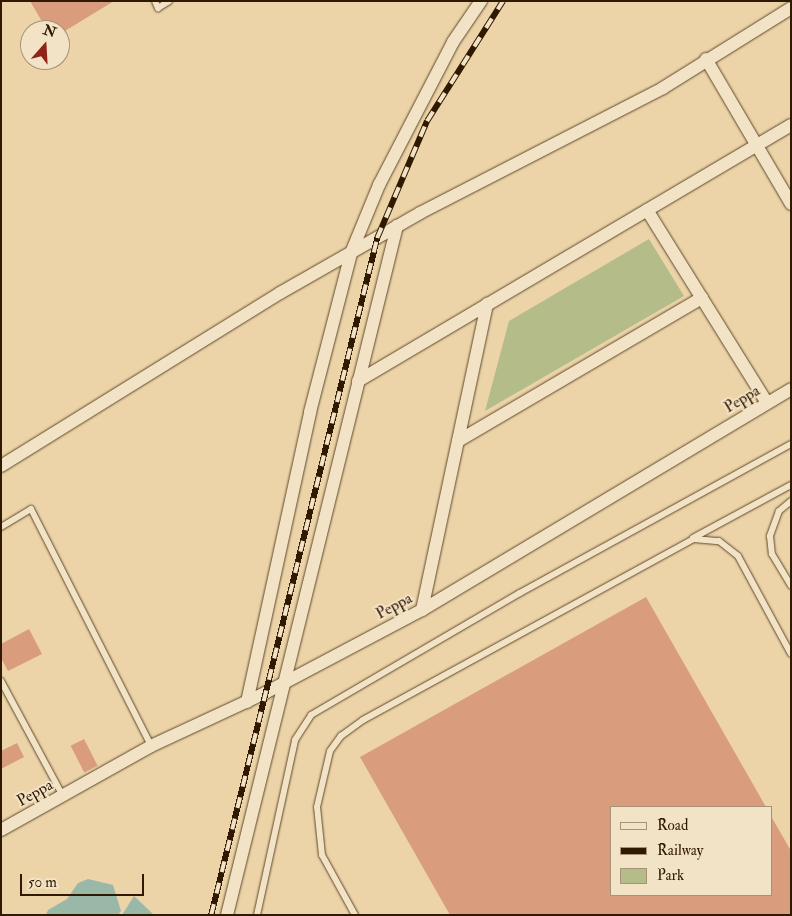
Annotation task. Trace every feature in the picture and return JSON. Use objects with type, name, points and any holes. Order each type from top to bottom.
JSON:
[{"type":"street","points":[[247,702],[310,412],[351,253],[392,160],[453,42],[481,1]]},
{"type":"street","points":[[1,466],[397,226],[663,88],[706,59],[791,8]]},
{"type":"street","points":[[706,59],[791,204]]},
{"type":"street","points":[[358,381],[791,125]]},
{"type":"street","points":[[647,210],[767,403]]},
{"type":"street","points":[[227,915],[397,226]]},
{"type":"street","points":[[458,441],[702,298]]},
{"type":"street","points":[[422,610],[487,304]]},
{"type":"street","name":"Peppa","points":[[1,830],[151,746],[247,702],[422,610],[791,389]]},
{"type":"lane","points":[[155,1],[158,8],[168,1]]},
{"type":"lane","points":[[256,915],[295,740],[310,715],[520,593],[791,444]]},
{"type":"lane","points":[[355,915],[322,855],[317,823],[324,769],[330,751],[341,736],[364,720],[791,485]]},
{"type":"lane","points":[[791,500],[779,511],[770,536],[772,554],[791,586]]},
{"type":"lane","points":[[1,527],[31,509],[151,746]]},
{"type":"lane","points":[[686,542],[711,539],[732,550],[791,654]]},
{"type":"lane","points":[[1,681],[63,796]]},
{"type":"green space","points":[[649,239],[684,296],[485,411],[509,321]]},
{"type":"shaded area","points":[[88,879],[113,885],[121,911],[118,915],[46,915],[48,910],[67,899],[78,883]]},
{"type":"shaded area","points":[[134,896],[154,915],[122,915]]},
{"type":"building","points":[[30,1],[114,1],[70,28],[70,20],[41,20]]},
{"type":"building","points":[[646,597],[765,806],[610,806],[610,896],[772,896],[772,818],[791,851],[791,915],[450,915],[360,757]]},
{"type":"building","points":[[29,629],[42,654],[8,671],[1,658],[1,644]]},
{"type":"building","points":[[84,739],[98,766],[84,773],[71,746]]},
{"type":"building","points":[[17,743],[24,757],[1,769],[1,751]]},
{"type":"railway","points":[[211,915],[377,238],[427,121],[503,1]]}]
